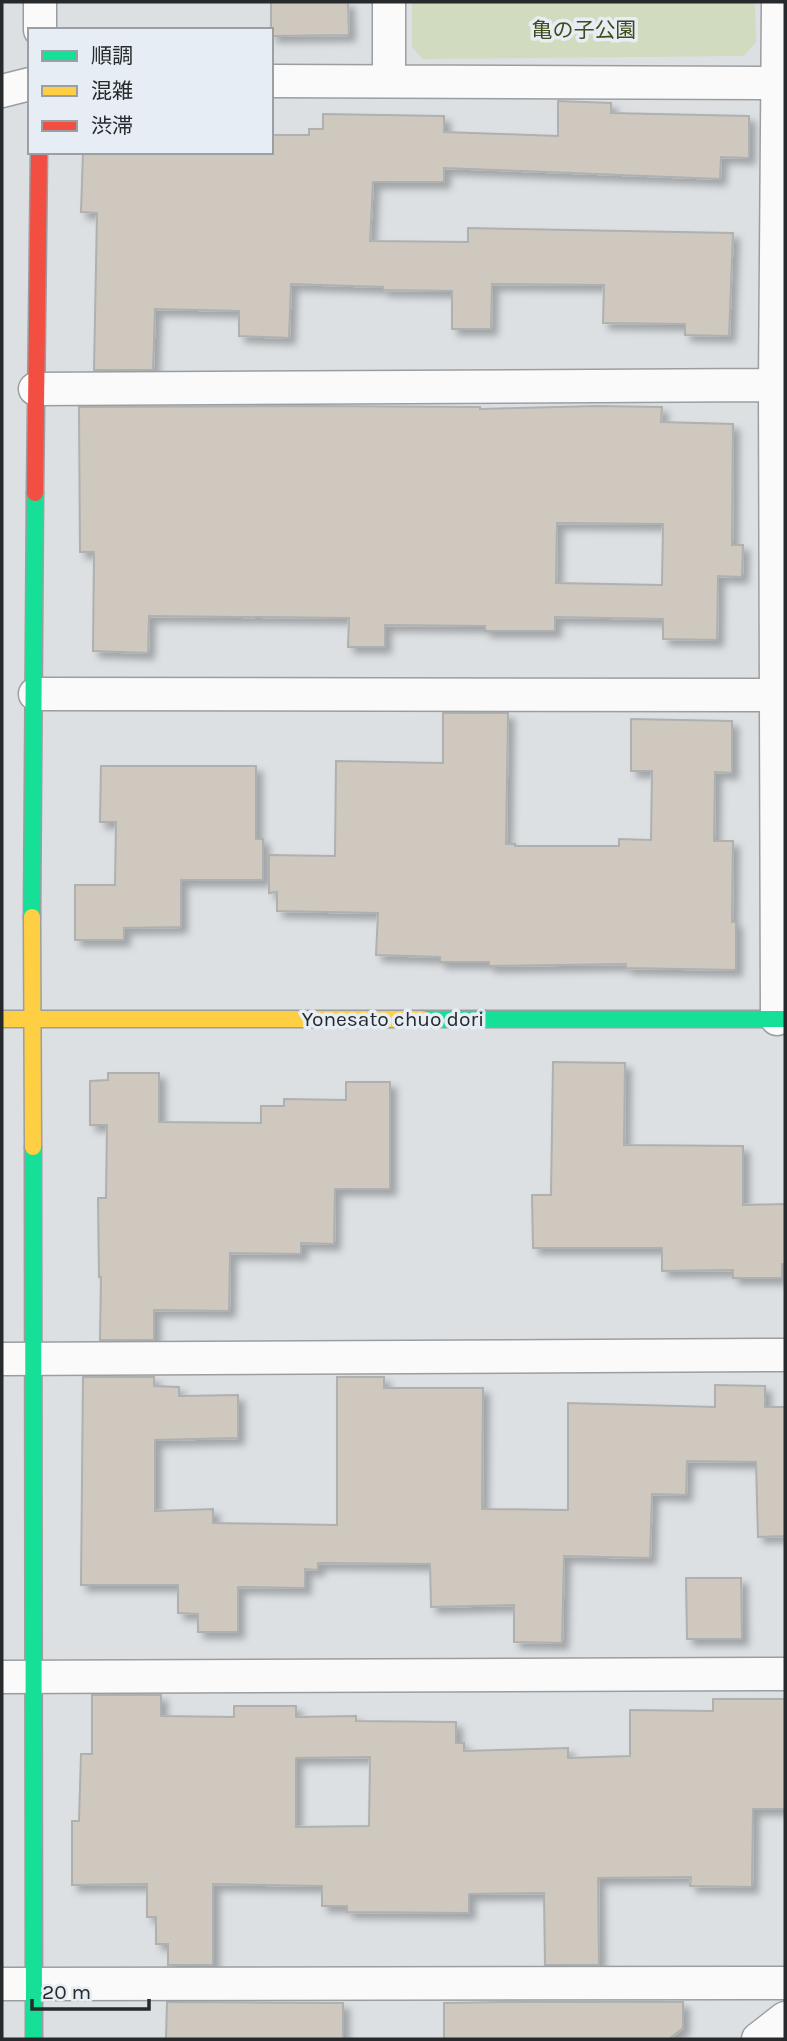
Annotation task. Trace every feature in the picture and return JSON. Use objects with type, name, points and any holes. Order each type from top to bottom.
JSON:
[{"type":"street","points":[[40,2],[40,28]]},
{"type":"street","points":[[389,2],[389,81]]},
{"type":"street","points":[[778,2],[781,83],[781,1019]]},
{"type":"street","points":[[273,81],[781,83]]},
{"type":"street","points":[[2,91],[28,84]]},
{"type":"street","points":[[34,2039],[36,1359],[32,1019],[39,154]]},
{"type":"street","points":[[35,389],[780,386]]},
{"type":"street","points":[[34,694],[781,695]]},
{"type":"street","name":"Yonesato chuo dori","points":[[2,1019],[781,1019]]},
{"type":"street","points":[[2,1359],[785,1355]]},
{"type":"street","points":[[2,1677],[785,1674]]},
{"type":"street","points":[[2,1984],[785,1983]]},
{"type":"street","points":[[758,2039],[785,2018]]},
{"type":"green space","name":"亀の子公園","points":[[412,2],[755,2],[756,42],[744,56],[423,59],[412,47]]},
{"type":"building","points":[[271,2],[348,2],[349,35],[273,36]]},
{"type":"building","points":[[558,101],[611,103],[611,113],[749,116],[749,158],[721,157],[720,179],[444,168],[444,182],[373,182],[370,241],[468,242],[468,228],[733,233],[729,336],[685,335],[685,324],[603,323],[604,285],[492,284],[491,329],[452,329],[452,291],[291,284],[289,338],[239,336],[239,311],[155,309],[153,370],[94,370],[97,213],[81,212],[83,154],[273,154],[273,135],[309,135],[309,129],[323,129],[323,114],[444,116],[444,132],[558,136]]},
{"type":"building","points":[[79,407],[662,407],[661,422],[733,424],[732,545],[743,545],[742,577],[718,576],[717,640],[663,639],[663,619],[555,617],[555,631],[485,631],[485,626],[385,625],[385,647],[348,647],[349,618],[149,616],[148,653],[93,651],[94,552],[80,552]],"holes":[[[557,523],[663,524],[662,585],[556,583]]]},
{"type":"building","points":[[443,713],[508,713],[506,844],[515,846],[619,846],[619,839],[651,840],[652,771],[631,771],[631,719],[732,721],[732,773],[715,772],[714,841],[733,841],[732,922],[736,922],[736,970],[626,968],[626,964],[489,966],[489,962],[440,962],[440,957],[376,955],[378,913],[277,911],[277,892],[269,893],[269,855],[335,856],[336,761],[443,763]]},
{"type":"building","points":[[101,766],[256,766],[256,839],[263,839],[263,880],[181,880],[181,927],[124,928],[124,940],[75,940],[75,885],[115,885],[116,822],[100,822]]},
{"type":"building","points":[[553,1062],[625,1063],[624,1145],[743,1146],[743,1205],[785,1204],[785,1264],[782,1264],[782,1278],[733,1278],[733,1270],[662,1271],[662,1248],[533,1248],[532,1195],[551,1195]]},
{"type":"building","points":[[108,1073],[159,1073],[159,1122],[261,1123],[261,1106],[284,1106],[284,1099],[346,1100],[346,1082],[390,1082],[390,1189],[335,1189],[334,1244],[301,1243],[301,1254],[230,1253],[229,1311],[154,1310],[154,1340],[100,1340],[98,1198],[106,1198],[107,1125],[90,1125],[90,1081],[108,1080]]},
{"type":"building","points":[[83,1377],[154,1377],[154,1386],[179,1387],[179,1396],[238,1395],[238,1438],[155,1440],[155,1511],[213,1509],[213,1523],[337,1525],[337,1377],[384,1377],[384,1388],[483,1388],[482,1509],[568,1510],[568,1403],[715,1407],[715,1385],[765,1386],[765,1407],[785,1407],[785,1536],[758,1537],[756,1462],[687,1461],[686,1495],[652,1494],[650,1558],[564,1556],[562,1643],[514,1642],[514,1605],[431,1607],[430,1564],[318,1563],[318,1570],[305,1569],[305,1588],[238,1587],[238,1632],[198,1632],[198,1614],[178,1613],[178,1585],[81,1585]]},
{"type":"building","points":[[686,1578],[741,1578],[742,1639],[687,1639]]},
{"type":"building","points":[[92,1695],[161,1695],[161,1716],[234,1717],[234,1706],[296,1706],[296,1717],[356,1716],[356,1721],[456,1722],[456,1743],[464,1743],[464,1751],[568,1748],[568,1758],[630,1756],[630,1710],[713,1711],[713,1699],[785,1699],[785,1809],[753,1809],[752,1887],[690,1886],[691,1877],[598,1878],[599,1965],[545,1965],[544,1893],[469,1894],[469,1913],[347,1912],[347,1906],[322,1906],[322,1886],[213,1884],[213,1965],[168,1965],[168,1944],[156,1944],[156,1917],[147,1917],[147,1884],[72,1885],[72,1821],[79,1821],[81,1754],[92,1754]],"holes":[[[370,1757],[369,1826],[296,1827],[296,1758]]]},
{"type":"building","points":[[167,2002],[343,2003],[343,2039],[166,2039]]},
{"type":"building","points":[[683,2002],[683,2028],[669,2039],[444,2039],[444,2003]]},
{"type":"traffic: fast","points":[[32,917],[35,493]]},
{"type":"traffic: fast","points":[[422,1019],[785,1019]]},
{"type":"traffic: fast","points":[[33,1147],[34,2039]]},
{"type":"traffic: slow","points":[[32,917],[33,1147]]},
{"type":"traffic: slow","points":[[2,1019],[422,1019]]},
{"type":"traffic: jam","points":[[35,493],[39,154]]}]
